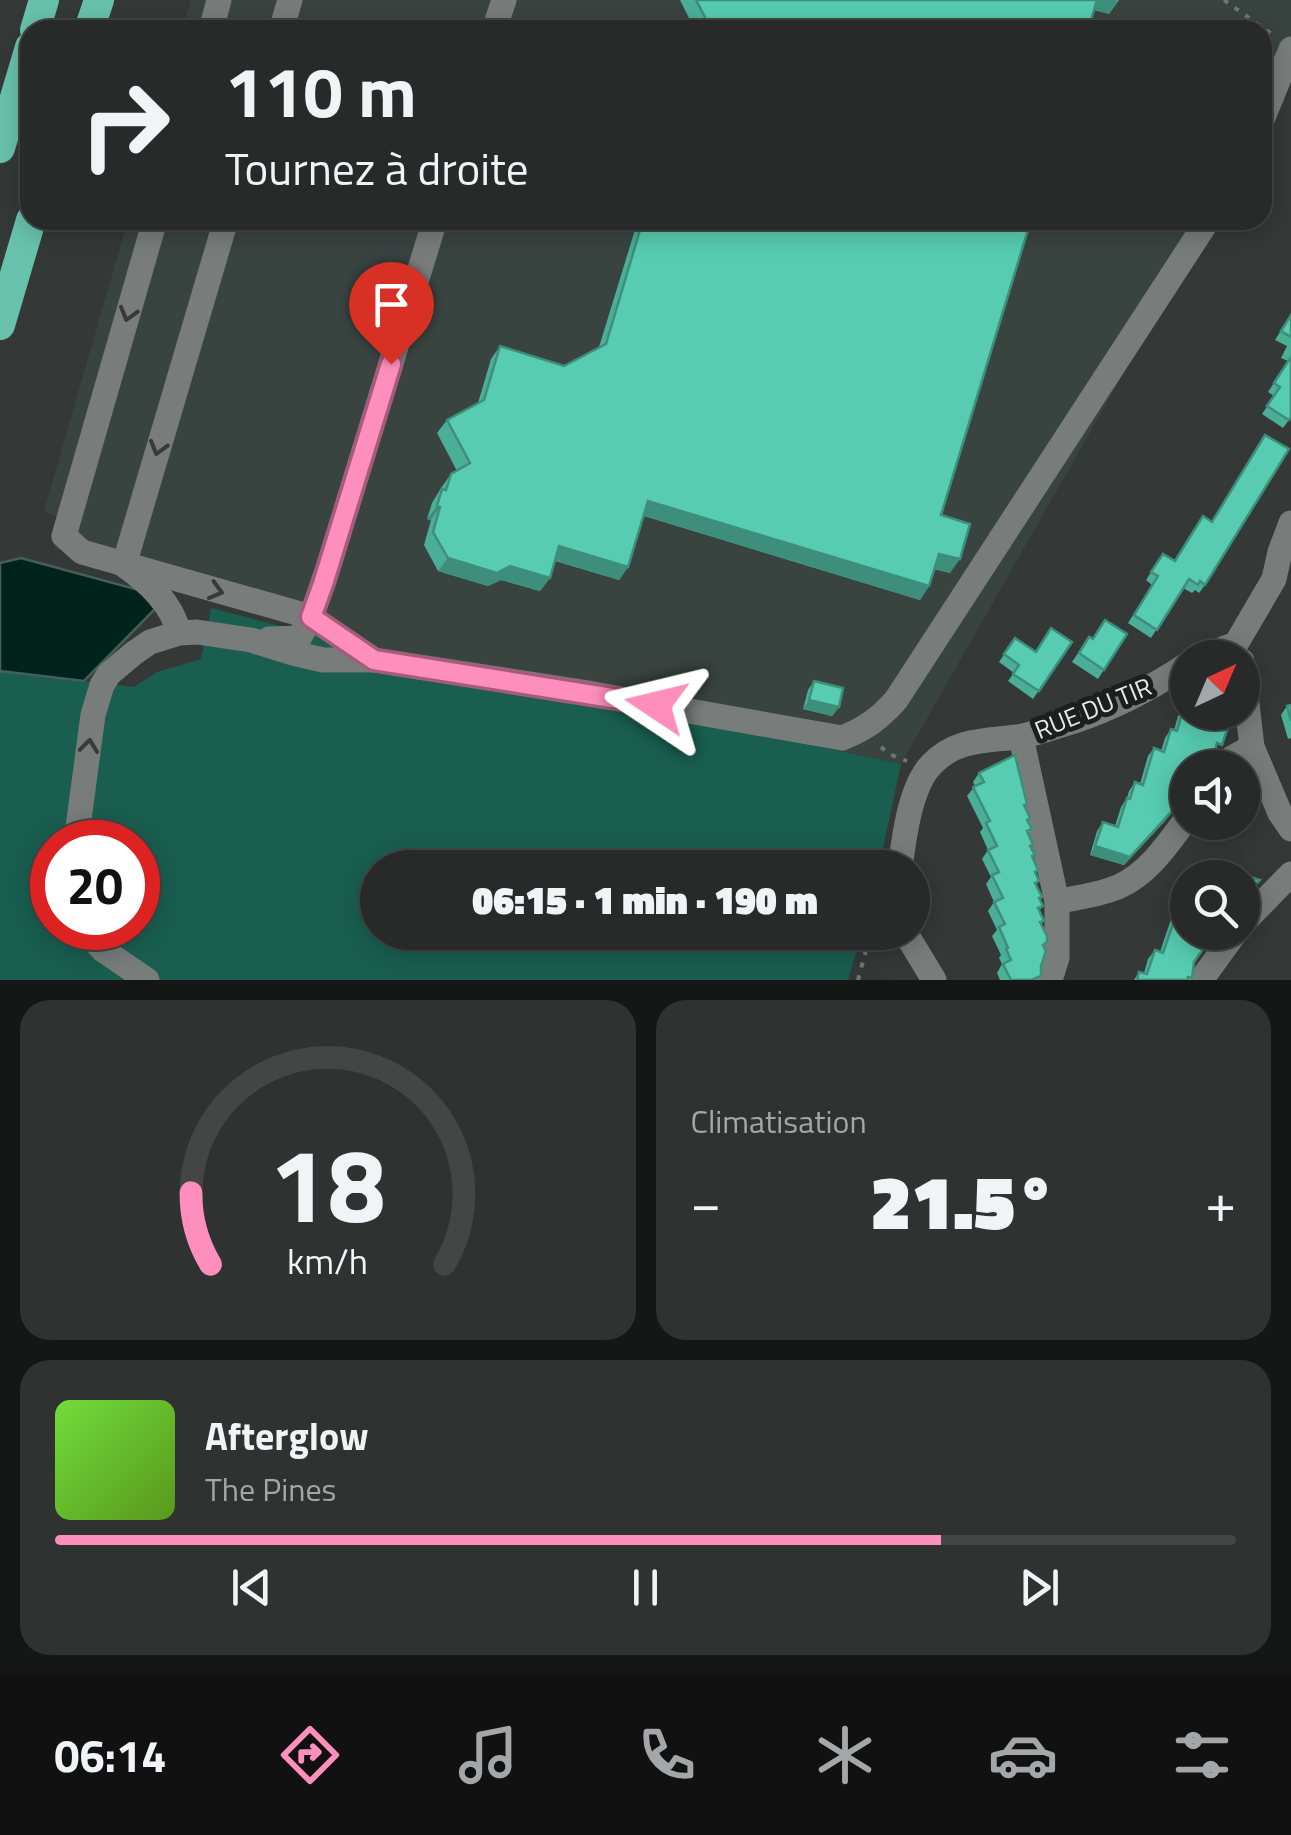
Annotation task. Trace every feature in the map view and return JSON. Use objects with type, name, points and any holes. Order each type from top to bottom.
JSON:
[{"type":"highway","points":[[0,148],[20,81]]},
{"type":"highway","points":[[0,325],[29,230]]},
{"type":"street","points":[[1272,85],[1284,43]]},
{"type":"street","points":[[152,230],[64,536],[82,552],[311,617],[374,660]]},
{"type":"street","points":[[124,565],[223,230]]},
{"type":"street","points":[[251,640],[299,638],[311,617],[432,230]]},
{"type":"street","points":[[79,820],[92,715],[102,685],[109,674],[150,642],[179,633],[251,640],[324,660],[374,660],[582,692],[842,738],[862,730],[896,700],[1202,230]]},
{"type":"street","points":[[1248,640],[1283,581],[1280,552],[1291,523]]},
{"type":"street","points":[[124,565],[148,582],[176,619],[179,633]]},
{"type":"street","name":"RUE DU TIR","points":[[927,769],[946,751],[973,741],[1021,736],[1079,719],[1135,696],[1170,675]]},
{"type":"street","points":[[1250,730],[1252,747],[1280,813],[1291,829]]},
{"type":"street","points":[[1021,736],[1056,902],[1057,958],[1050,980]]},
{"type":"street","points":[[1247,750],[1252,747]]},
{"type":"street","points":[[902,850],[906,819],[927,769]]},
{"type":"street","points":[[1056,902],[1117,887],[1140,874],[1171,840]]},
{"type":"street","points":[[1260,906],[1291,874]]},
{"type":"street","points":[[104,950],[147,980]]},
{"type":"street","points":[[915,950],[934,980]]},
{"type":"street","points":[[1201,980],[1223,950]]},
{"type":"path","points":[[1224,0],[1252,20]]},
{"type":"path","points":[[862,730],[888,754],[927,769]]},
{"type":"path","points":[[858,980],[866,950]]},
{"type":"shaded area","points":[[191,0],[1291,0],[1291,80],[1272,114],[1272,20],[185,20]]},
{"type":"shaded area","points":[[125,230],[1205,230],[901,764],[380,652],[54,548],[58,517],[44,511]]},
{"type":"shaded area","points":[[21,558],[139,590],[155,609],[84,681],[0,671],[0,563]]},
{"type":"shaded area","points":[[211,608],[380,652],[901,764],[883,850],[360,850],[360,950],[857,950],[848,980],[0,980],[0,671],[134,687],[157,672],[201,659]]},
{"type":"building","points":[[696,0],[1097,0],[1091,20],[704,20]]},
{"type":"building","points":[[640,230],[1028,230],[941,515],[970,524],[960,559],[939,554],[929,586],[648,501],[628,567],[559,546],[550,578],[510,566],[497,573],[448,558],[433,532],[440,507],[437,506],[451,474],[470,463],[447,420],[484,400],[500,346],[564,366],[606,344]]},
{"type":"building","points":[[1291,315],[1291,337],[1281,331]]},
{"type":"building","points":[[1291,357],[1289,420],[1267,406],[1280,387],[1274,383]]},
{"type":"building","points":[[1265,435],[1289,449],[1205,585],[1189,579],[1157,630],[1134,615],[1158,576],[1151,572],[1163,554],[1175,561],[1203,516],[1212,522]]},
{"type":"building","points":[[1105,620],[1127,634],[1104,670],[1079,653]]},
{"type":"building","points":[[1051,628],[1072,642],[1039,691],[1013,674],[1019,665],[1004,654],[1015,638],[1036,652]]},
{"type":"building","points":[[814,681],[843,688],[839,707],[809,700]]},
{"type":"building","points":[[1171,730],[1227,730],[1222,745],[1217,743],[1215,750],[1170,750],[1170,813],[1130,857],[1095,846],[1103,822],[1118,827],[1135,782],[1143,785],[1154,748],[1164,752]]},
{"type":"building","points":[[1015,755],[1032,829],[1027,831],[1038,870],[1035,872],[1039,881],[1035,883],[1042,897],[1039,898],[1043,906],[1038,908],[1044,921],[1040,922],[1047,936],[1041,976],[1032,980],[1011,980],[1003,964],[1011,960],[999,927],[1005,924],[994,902],[1003,898],[992,875],[999,872],[988,850],[997,846],[973,787],[984,782],[979,773]]},
{"type":"building","points":[[1170,933],[1170,950],[1202,950],[1194,962],[1192,978],[1137,980],[1139,972],[1147,974],[1155,950],[1163,953]]},
{"type":"route","points":[[391,364],[311,617],[374,660],[656,705]]}]
